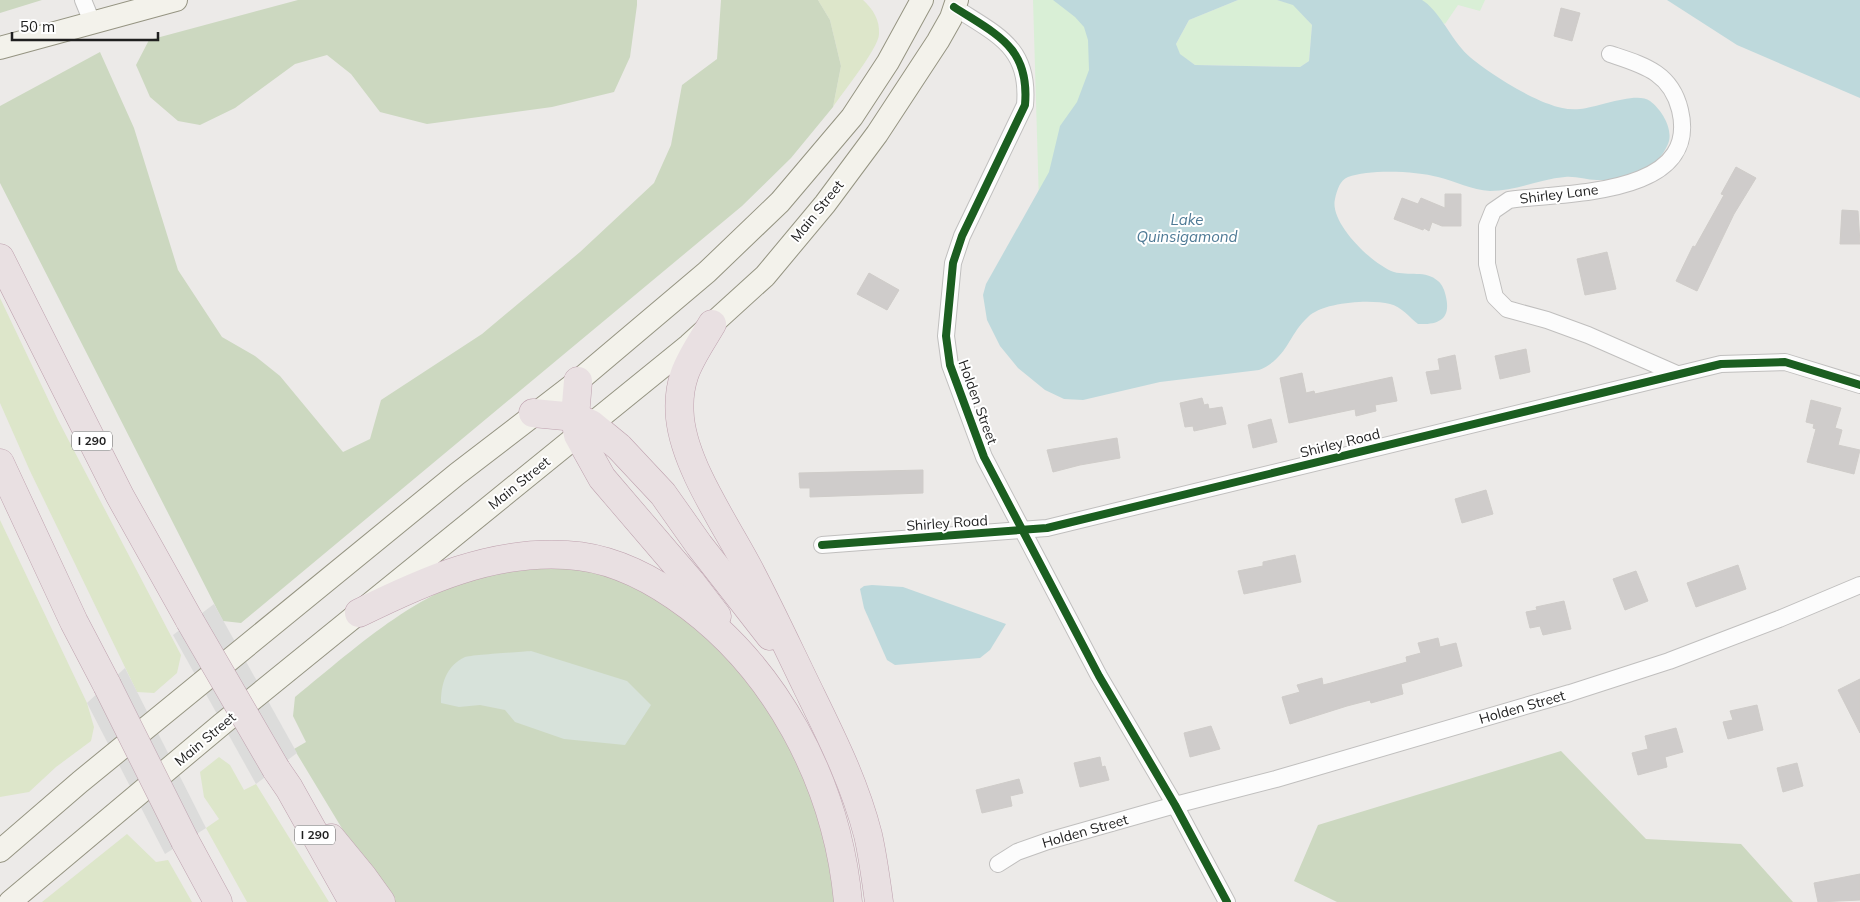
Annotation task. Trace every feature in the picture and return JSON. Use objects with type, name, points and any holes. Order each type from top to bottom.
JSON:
[{"type":"highway","name":"I 290","points":[[0,258],[120,496],[190,621],[283,778],[353,902]]},
{"type":"highway","points":[[712,324],[684,370],[681,381],[679,404],[683,435],[691,459],[750,569],[828,726],[863,816],[872,855],[879,902]]},
{"type":"highway","points":[[578,381],[581,426],[602,478],[691,582],[754,666],[794,726],[824,797],[839,848],[848,902]]},
{"type":"highway","points":[[533,413],[581,426],[619,447],[663,494],[699,545],[784,653],[812,697]]},
{"type":"highway","points":[[0,463],[74,622],[218,902]]},
{"type":"highway","points":[[359,613],[435,577],[470,566],[546,555],[588,557],[637,573],[660,586],[698,612],[754,666]]},
{"type":"highway","points":[[283,778],[381,902]]},
{"type":"main road","points":[[0,48],[176,0]]},
{"type":"main road","points":[[0,851],[80,782],[533,413],[578,381],[707,272],[780,202],[852,117],[888,62],[922,0]]},
{"type":"main road","name":"Main Street","points":[[10,902],[581,426],[712,324],[764,276],[825,204],[877,134],[951,18],[951,2]]},
{"type":"street","points":[[84,0],[92,22]]},
{"type":"street","name":"Holden Street","points":[[951,2],[1013,50],[1021,64],[1026,84],[1025,105],[962,236],[953,263],[946,336],[950,365],[984,457],[1099,676],[1176,804]]},
{"type":"street","name":"Shirley Lane","points":[[1610,54],[1641,65],[1666,79],[1677,98],[1681,115],[1681,133],[1677,150],[1657,171],[1631,184],[1509,200],[1493,211],[1487,226],[1489,279],[1494,297],[1507,309],[1547,320],[1588,335],[1677,374]]},
{"type":"street","name":"Shirley Road","points":[[822,545],[1047,528],[1677,374],[1736,362],[1785,362],[1860,385]]},
{"type":"street","name":"Holden Street","points":[[998,864],[1017,852],[1048,841],[1176,804],[1276,779],[1570,692],[1676,658],[1779,619],[1860,585]]},
{"type":"street","points":[[1176,804],[1227,902]]},
{"type":"green space","points":[[0,0],[42,0],[0,13]]},
{"type":"green space","points":[[298,0],[637,0],[637,5],[630,57],[614,92],[552,107],[427,124],[380,112],[351,74],[327,55],[295,64],[235,108],[200,125],[178,121],[150,97],[136,65],[149,40]]},
{"type":"green space","points":[[721,0],[818,0],[830,20],[841,66],[833,107],[791,158],[742,206],[241,623],[223,621],[0,183],[0,106],[100,52],[134,128],[178,270],[222,337],[255,356],[280,376],[343,452],[370,439],[381,400],[482,334],[580,252],[654,183],[671,145],[682,85],[717,59]]},
{"type":"green space","points":[[818,0],[863,0],[875,15],[879,29],[877,41],[873,49],[833,107],[841,66],[830,20]]},
{"type":"green space","points":[[1033,0],[1102,0],[1103,56],[1040,237]]},
{"type":"green space","points":[[1238,0],[1277,0],[1293,4],[1312,25],[1309,61],[1300,67],[1195,65],[1179,54],[1176,44],[1189,20]]},
{"type":"green space","points":[[1416,0],[1485,0],[1480,11],[1458,5],[1445,24],[1435,19]]},
{"type":"green space","points":[[0,298],[58,420],[181,655],[177,673],[154,693],[137,692],[30,471],[0,403]]},
{"type":"green space","points":[[0,520],[87,703],[94,727],[91,741],[56,767],[29,792],[0,797]]},
{"type":"green space","points":[[567,564],[631,579],[673,602],[750,672],[807,773],[841,902],[392,902],[352,845],[294,749],[306,742],[293,716],[295,697],[370,636],[423,601],[451,587],[481,576],[513,568]]},
{"type":"green space","points":[[1561,751],[1646,839],[1741,844],[1793,902],[1337,902],[1294,881],[1318,825]]},
{"type":"green space","points":[[219,757],[230,765],[244,790],[256,784],[329,902],[247,902],[206,828],[219,819],[204,797],[200,772]]},
{"type":"green space","points":[[127,834],[156,862],[168,860],[192,902],[42,902]]},
{"type":"shaded area","points":[[531,651],[627,681],[651,705],[625,745],[564,739],[515,722],[505,710],[480,705],[459,707],[441,703],[442,689],[449,670],[465,657]]},
{"type":"water","name":"Lake Quinsigamond","points":[[1053,0],[1238,0],[1189,20],[1176,44],[1180,54],[1195,65],[1300,67],[1309,61],[1312,25],[1293,5],[1277,0],[1422,0],[1428,4],[1469,56],[1515,88],[1556,107],[1568,109],[1587,108],[1626,99],[1644,98],[1650,101],[1663,115],[1668,127],[1668,144],[1663,154],[1648,168],[1618,179],[1597,180],[1565,177],[1509,189],[1490,191],[1418,173],[1380,172],[1357,174],[1345,178],[1338,189],[1335,209],[1345,231],[1354,242],[1385,268],[1399,273],[1428,276],[1439,282],[1445,292],[1447,305],[1447,311],[1442,319],[1437,322],[1418,324],[1398,307],[1390,304],[1359,302],[1335,305],[1315,312],[1308,317],[1301,324],[1282,353],[1269,365],[1259,370],[1160,382],[1083,400],[1064,399],[1045,390],[1018,368],[1000,346],[987,320],[983,295],[986,284],[1049,172],[1060,126],[1077,102],[1089,70],[1088,40],[1084,27],[1075,17]]},
{"type":"water","points":[[1667,0],[1860,0],[1860,98],[1737,45]]},
{"type":"water","points":[[864,586],[903,587],[1006,624],[990,650],[980,658],[895,665],[887,660],[864,608],[860,589]]},
{"type":"pier","points":[[214,604],[297,753],[256,784],[173,635]]},
{"type":"pier","points":[[125,668],[206,828],[165,854],[87,703]]},
{"type":"building","points":[[1561,8],[1580,13],[1572,41],[1554,36]]},
{"type":"building","points":[[1736,167],[1756,178],[1734,214],[1697,291],[1676,281],[1693,246],[1695,247],[1724,195],[1721,194]]},
{"type":"building","points":[[1445,194],[1461,194],[1461,226],[1442,226],[1432,222],[1429,231],[1394,219],[1402,198],[1418,204],[1421,198],[1445,208]]},
{"type":"building","points":[[1842,210],[1858,211],[1860,244],[1840,244]]},
{"type":"building","points":[[1607,252],[1616,289],[1585,295],[1577,259]]},
{"type":"building","points":[[869,273],[899,290],[887,310],[857,294]]},
{"type":"building","points":[[1526,349],[1530,372],[1500,379],[1495,356]]},
{"type":"building","points":[[1455,355],[1461,389],[1431,394],[1426,372],[1440,370],[1438,359]]},
{"type":"building","points":[[1302,373],[1306,393],[1314,391],[1315,394],[1392,377],[1397,401],[1375,405],[1376,411],[1356,416],[1355,409],[1289,423],[1280,378]]},
{"type":"building","points":[[1202,398],[1204,405],[1208,404],[1209,409],[1222,407],[1226,424],[1194,431],[1193,426],[1185,427],[1180,403]]},
{"type":"building","points":[[1811,400],[1841,408],[1835,428],[1842,430],[1838,445],[1860,450],[1854,474],[1807,462],[1816,429],[1813,428],[1814,424],[1806,422]]},
{"type":"building","points":[[1271,419],[1277,442],[1253,448],[1248,425]]},
{"type":"building","points":[[1117,438],[1120,458],[1053,472],[1047,450]]},
{"type":"building","points":[[923,470],[923,493],[810,497],[810,488],[800,488],[799,473]]},
{"type":"building","points":[[1486,490],[1493,514],[1462,523],[1455,499]]},
{"type":"building","points":[[1295,555],[1301,582],[1244,594],[1238,571],[1263,566],[1263,562]]},
{"type":"building","points":[[1738,565],[1746,589],[1696,607],[1687,583]]},
{"type":"building","points":[[1636,571],[1648,601],[1625,610],[1613,579]]},
{"type":"building","points":[[1564,601],[1571,629],[1543,635],[1540,626],[1530,628],[1526,612],[1537,610],[1536,607]]},
{"type":"building","points":[[1438,638],[1440,647],[1456,643],[1462,666],[1401,684],[1403,694],[1371,703],[1370,700],[1347,706],[1290,724],[1282,697],[1300,692],[1297,685],[1322,678],[1323,685],[1407,662],[1406,657],[1421,653],[1418,643]]},
{"type":"building","points":[[1860,679],[1860,733],[1838,690]]},
{"type":"building","points":[[1757,705],[1763,730],[1728,739],[1723,722],[1733,720],[1730,711]]},
{"type":"building","points":[[1211,726],[1220,749],[1190,757],[1184,733]]},
{"type":"building","points":[[1676,728],[1683,752],[1665,757],[1667,767],[1638,775],[1632,753],[1648,749],[1645,736]]},
{"type":"building","points":[[1100,757],[1102,767],[1105,766],[1109,780],[1080,787],[1074,763]]},
{"type":"building","points":[[1797,763],[1803,786],[1783,792],[1777,768]]},
{"type":"building","points":[[1019,779],[1023,793],[1010,796],[1012,806],[982,813],[976,790]]},
{"type":"building","points":[[1860,874],[1860,900],[1818,902],[1814,883]]},
{"type":"cycle path","points":[[954,7],[997,35],[1016,56],[1022,69],[1025,85],[1025,105],[962,236],[953,263],[946,336],[950,365],[984,457],[1099,676],[1175,805],[1227,902]]},
{"type":"cycle path","points":[[822,545],[1047,528],[1721,364],[1785,362],[1860,385]]}]
